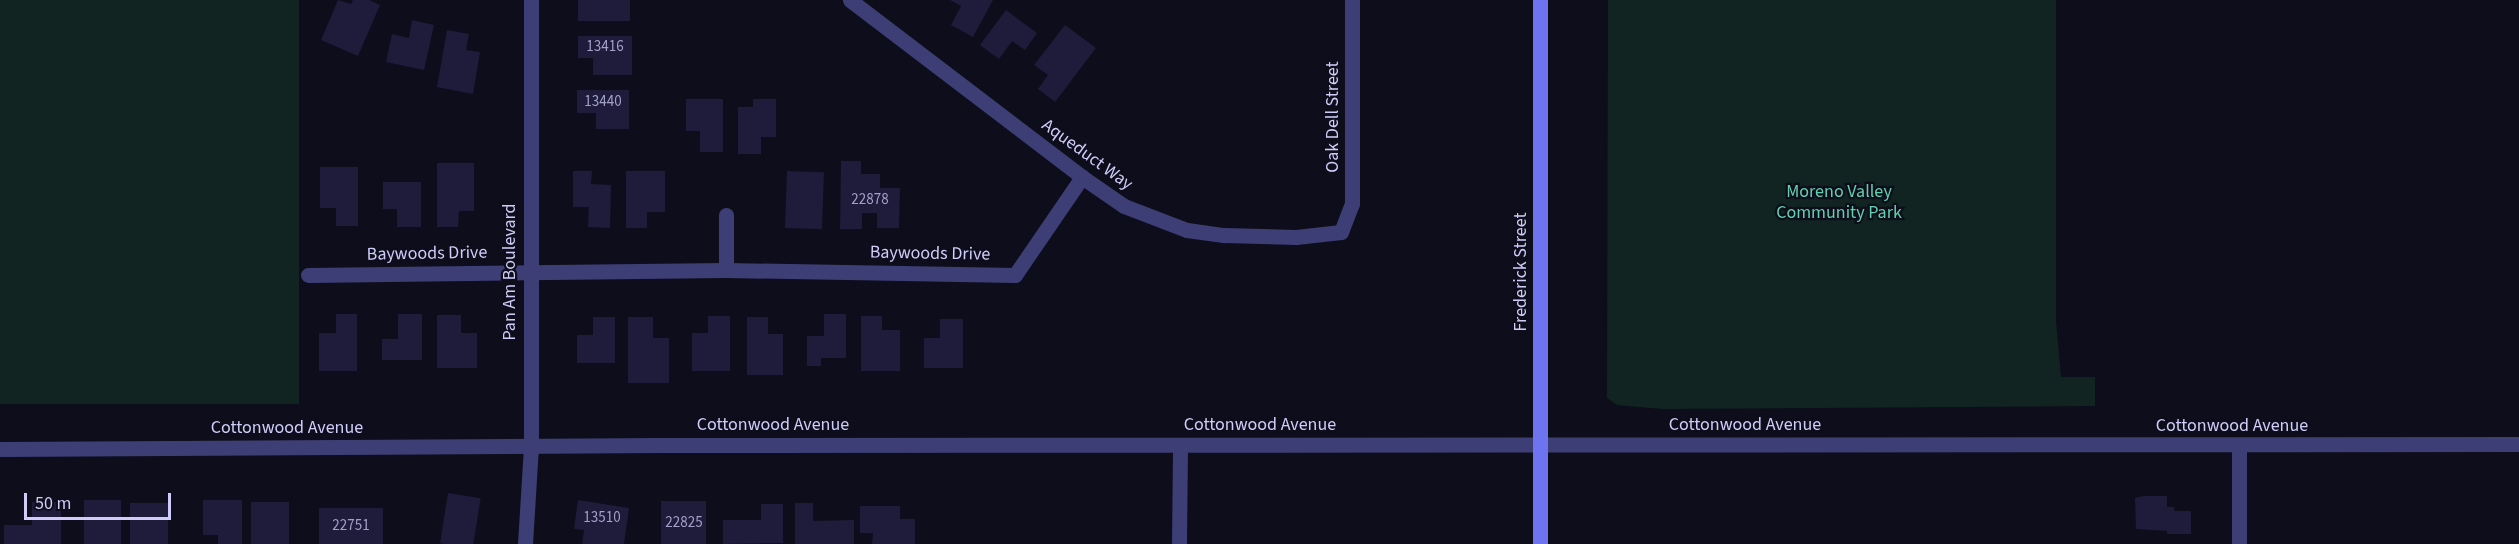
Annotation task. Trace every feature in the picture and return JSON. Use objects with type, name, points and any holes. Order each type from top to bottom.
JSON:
[{"type":"main road","name":"Frederick Street","points":[[1539,0],[1540,544]]},
{"type":"street","name":"Pan Am Boulevard","points":[[525,544],[531,445],[529,272],[531,0]]},
{"type":"street","name":"Aqueduct Way","points":[[850,0],[1082,177],[1124,206],[1187,230],[1224,235],[1296,237],[1341,232]]},
{"type":"street","name":"Oak Dell Street","points":[[1341,232],[1352,204],[1352,0]]},
{"type":"street","name":"Baywoods Drive","points":[[308,275],[726,270],[1015,275],[1082,177]]},
{"type":"street","points":[[726,215],[726,270]]},
{"type":"street","name":"Cottonwood Avenue","points":[[0,449],[531,445],[2240,446],[2519,444]]},
{"type":"street","points":[[1179,544],[1180,445]]},
{"type":"street","points":[[2240,446],[2240,544]]},
{"type":"green space","points":[[0,0],[299,0],[299,404],[0,404]]},
{"type":"green space","name":"Moreno Valley Community Park","points":[[1608,0],[2056,0],[2056,321],[2061,377],[2095,377],[2095,406],[1662,409],[1617,405],[1607,398]]},
{"type":"building","points":[[338,0],[351,4],[353,0],[369,0],[380,5],[358,56],[321,40]]},
{"type":"building","points":[[578,0],[630,0],[630,21],[578,21]]},
{"type":"building","points":[[950,0],[993,0],[973,37],[951,25],[961,6]]},
{"type":"building","points":[[1006,10],[1037,33],[1025,50],[1012,41],[999,59],[980,45]]},
{"type":"building","points":[[412,20],[434,25],[424,70],[386,62],[392,34],[409,38]]},
{"type":"building","points":[[1065,25],[1096,48],[1055,102],[1038,89],[1048,75],[1034,65]]},
{"type":"building","points":[[447,30],[469,34],[466,50],[480,52],[473,94],[437,87]]},
{"type":"building","points":[[578,36],[632,36],[632,75],[593,75],[593,58],[578,58]]},
{"type":"building","points":[[577,90],[629,90],[629,129],[596,129],[596,113],[577,113]]},
{"type":"building","points":[[686,99],[723,99],[723,152],[700,152],[700,131],[686,131]]},
{"type":"building","points":[[753,99],[776,99],[776,137],[761,137],[761,154],[738,154],[738,107],[753,107]]},
{"type":"building","points":[[841,161],[861,161],[861,174],[880,174],[880,188],[900,188],[899,228],[877,228],[877,213],[862,213],[862,229],[840,229]]},
{"type":"building","points":[[437,163],[474,163],[474,211],[459,211],[458,227],[437,227]]},
{"type":"building","points":[[320,167],[358,167],[358,226],[336,226],[336,208],[320,208]]},
{"type":"building","points":[[573,171],[592,171],[591,184],[611,185],[610,228],[588,227],[589,207],[573,207]]},
{"type":"building","points":[[626,171],[665,171],[665,212],[647,212],[647,228],[626,228]]},
{"type":"building","points":[[787,171],[824,172],[822,229],[785,228]]},
{"type":"building","points":[[383,182],[421,182],[421,227],[397,227],[397,209],[383,209]]},
{"type":"building","points":[[336,314],[357,314],[357,371],[319,371],[319,333],[336,333]]},
{"type":"building","points":[[398,314],[422,314],[422,360],[382,360],[382,339],[398,339]]},
{"type":"building","points":[[824,314],[846,314],[846,358],[821,358],[821,366],[807,366],[807,336],[824,336]]},
{"type":"building","points":[[437,315],[461,315],[461,333],[477,333],[477,368],[437,368]]},
{"type":"building","points":[[708,316],[730,316],[730,371],[692,371],[692,333],[708,333]]},
{"type":"building","points":[[861,316],[882,316],[882,330],[900,330],[900,371],[861,371]]},
{"type":"building","points":[[593,317],[615,317],[615,363],[577,363],[577,335],[593,335]]},
{"type":"building","points":[[628,317],[653,317],[653,338],[669,338],[669,383],[628,383]]},
{"type":"building","points":[[747,317],[768,317],[768,334],[783,334],[783,375],[747,375]]},
{"type":"building","points":[[940,319],[963,319],[963,368],[924,368],[924,338],[940,338]]},
{"type":"building","points":[[448,493],[481,498],[473,544],[440,543]]},
{"type":"building","points":[[2167,496],[2167,507],[2174,507],[2174,511],[2191,511],[2191,534],[2167,534],[2167,531],[2136,529],[2135,498]]},
{"type":"building","points":[[84,500],[121,500],[121,544],[84,544]]},
{"type":"building","points":[[203,500],[242,500],[242,544],[218,544],[218,535],[203,535]]},
{"type":"building","points":[[578,500],[629,508],[624,544],[582,544],[584,530],[574,529]]},
{"type":"building","points":[[661,501],[706,501],[706,544],[661,544]]},
{"type":"building","points":[[32,502],[61,502],[61,544],[4,544],[4,525],[32,525]]},
{"type":"building","points":[[251,502],[289,502],[289,544],[251,544]]},
{"type":"building","points":[[130,503],[168,503],[168,544],[130,544]]},
{"type":"building","points":[[795,503],[813,503],[813,521],[854,520],[854,544],[795,544]]},
{"type":"building","points":[[761,504],[783,504],[783,543],[723,544],[723,520],[761,520]]},
{"type":"building","points":[[860,506],[900,506],[900,519],[915,519],[915,544],[872,544],[873,533],[860,533]]},
{"type":"building","points":[[319,508],[383,508],[383,544],[319,544]]}]
